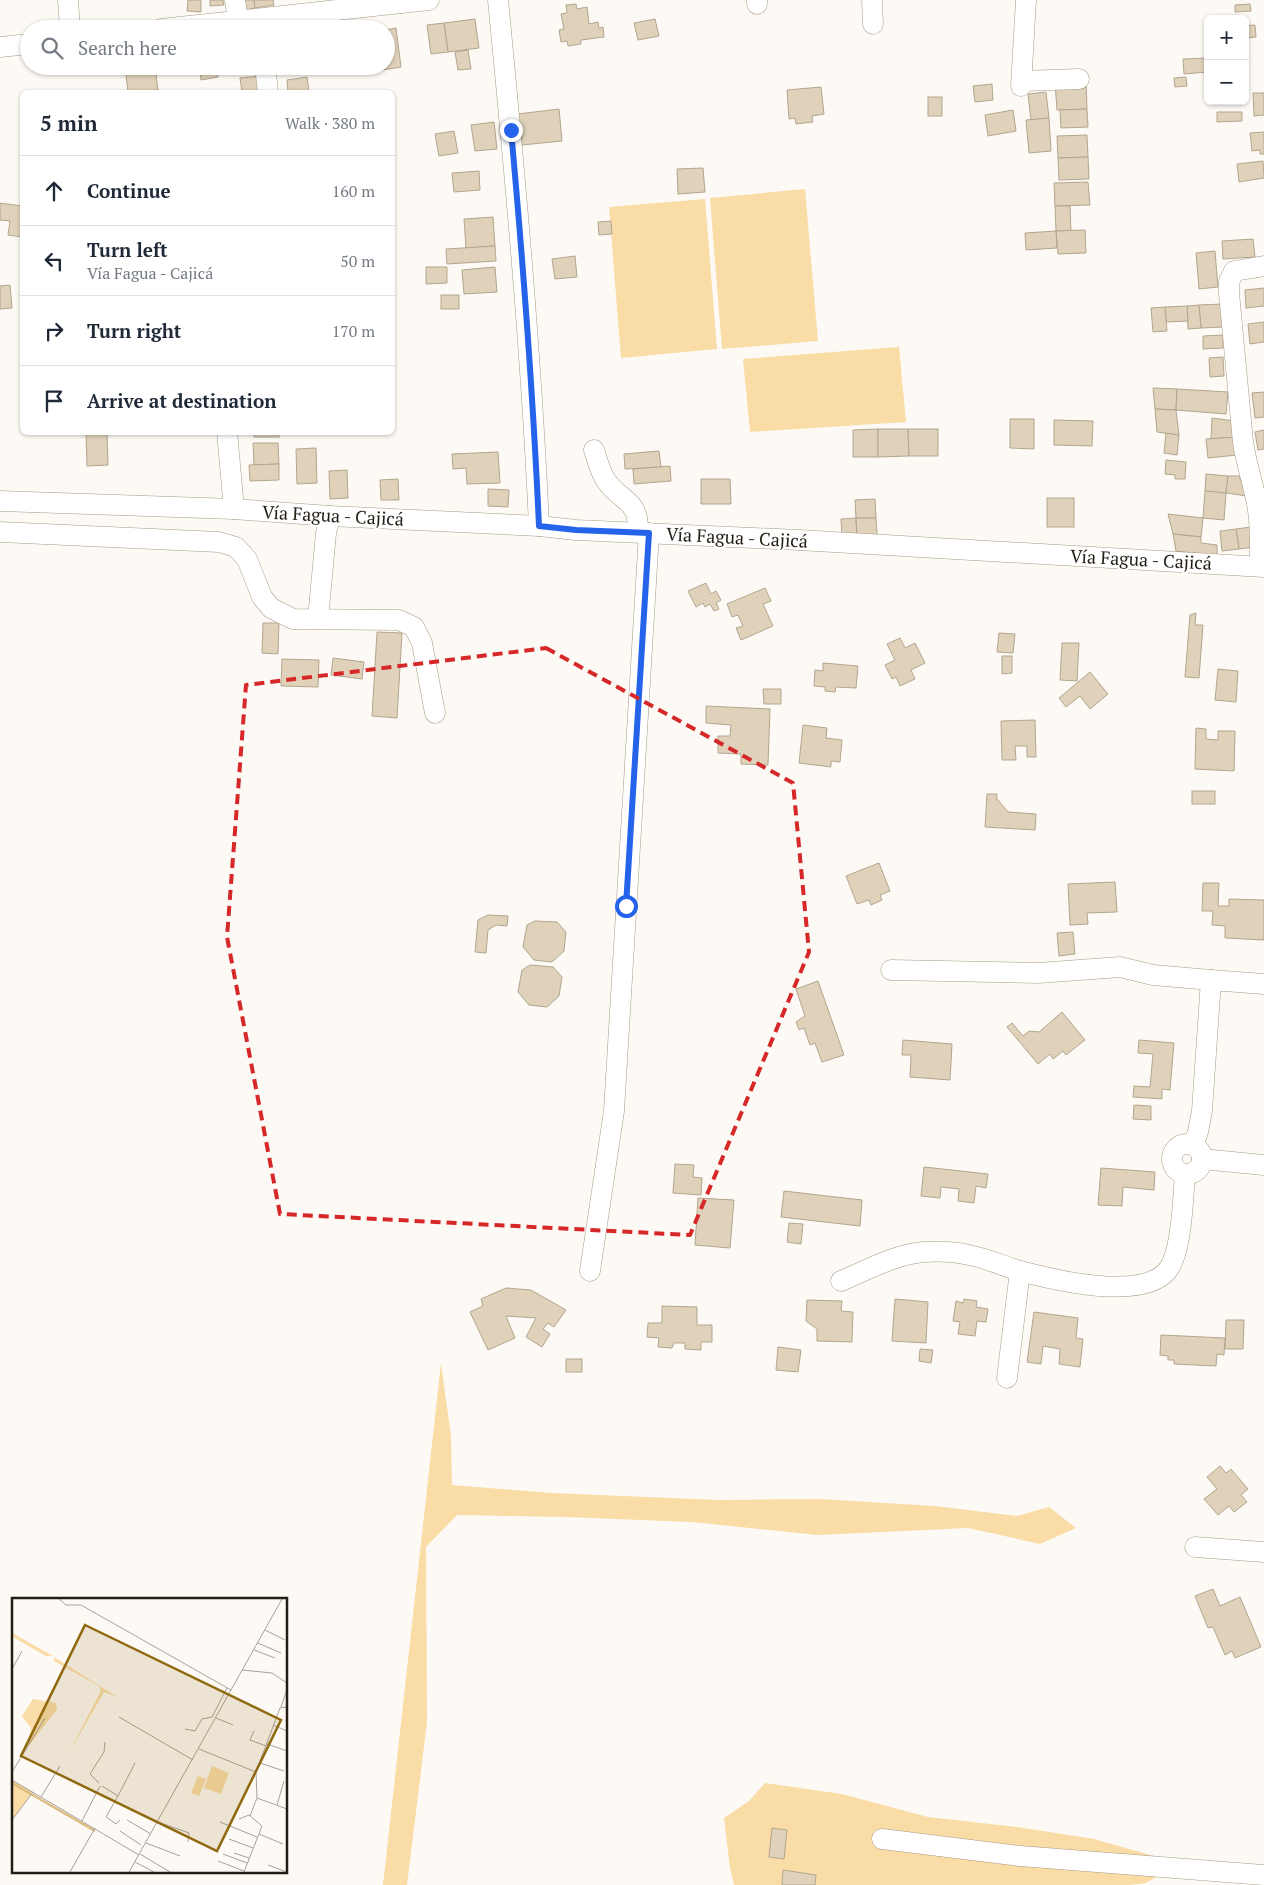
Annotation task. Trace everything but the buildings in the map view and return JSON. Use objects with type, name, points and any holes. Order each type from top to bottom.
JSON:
[{"type":"street","points":[[68,0],[69,20]]},
{"type":"street","points":[[235,0],[238,20]]},
{"type":"street","points":[[498,0],[517,194],[535,435],[539,526]]},
{"type":"street","points":[[872,0],[873,24]]},
{"type":"street","points":[[1026,0],[1021,84],[1079,79]]},
{"type":"street","points":[[281,20],[417,1]]},
{"type":"street","points":[[0,47],[20,45]]},
{"type":"street","points":[[266,75],[268,90]]},
{"type":"street","points":[[1262,567],[1257,504],[1243,442],[1229,294],[1230,282],[1234,271],[1264,266]]},
{"type":"street","points":[[228,435],[234,510]]},
{"type":"street","points":[[590,1271],[614,1111],[643,533],[630,503],[605,479],[594,450]]},
{"type":"street","name":"Vía Fagua - Cajicá","points":[[0,501],[234,510],[1262,567]]},
{"type":"street","points":[[318,619],[326,533],[330,516]]},
{"type":"street","points":[[0,532],[219,542],[236,547],[247,559],[262,597],[271,608],[293,619],[399,620],[414,627],[422,643],[435,713]]},
{"type":"street","points":[[891,970],[1038,973],[1120,967],[1153,975],[1264,984]]},
{"type":"street","points":[[1211,980],[1202,1112],[1198,1132],[1198,1152],[1197,1170],[1185,1174],[1175,1169],[1171,1162],[1172,1154],[1182,1144],[1198,1152],[1264,1166]]},
{"type":"street","points":[[841,1282],[896,1258],[924,1252],[969,1255],[1020,1271],[1097,1286],[1124,1287],[1144,1283],[1158,1278],[1167,1270],[1173,1259],[1181,1222],[1185,1174]]},
{"type":"street","points":[[1008,1378],[1020,1271]]},
{"type":"street","points":[[1195,1547],[1264,1552]]},
{"type":"street","points":[[882,1839],[1020,1856],[1264,1876]]},
{"type":"highlighted area","points":[[546,648],[793,783],[809,952],[690,1235],[280,1214],[227,937],[246,685]]},
{"type":"shaded area","points":[[805,189],[818,341],[722,349],[710,198]]},
{"type":"shaded area","points":[[705,199],[717,349],[621,358],[609,207]]},
{"type":"shaded area","points":[[899,347],[906,422],[750,432],[743,359]]},
{"type":"shaded area","points":[[441,1363],[451,1436],[452,1485],[551,1493],[719,1500],[819,1499],[935,1506],[1017,1516],[1049,1507],[1076,1528],[1040,1544],[968,1528],[818,1535],[692,1522],[457,1515],[426,1547],[427,1722],[407,1885],[383,1885]]},
{"type":"shaded area","points":[[765,1783],[842,1794],[928,1817],[1017,1827],[1094,1839],[1154,1856],[1155,1866],[1173,1868],[1146,1883],[1130,1885],[734,1885],[724,1818],[749,1801]]},
{"type":"route","points":[[511,130],[530,367],[539,526],[576,530],[649,533],[626,906]]}]
